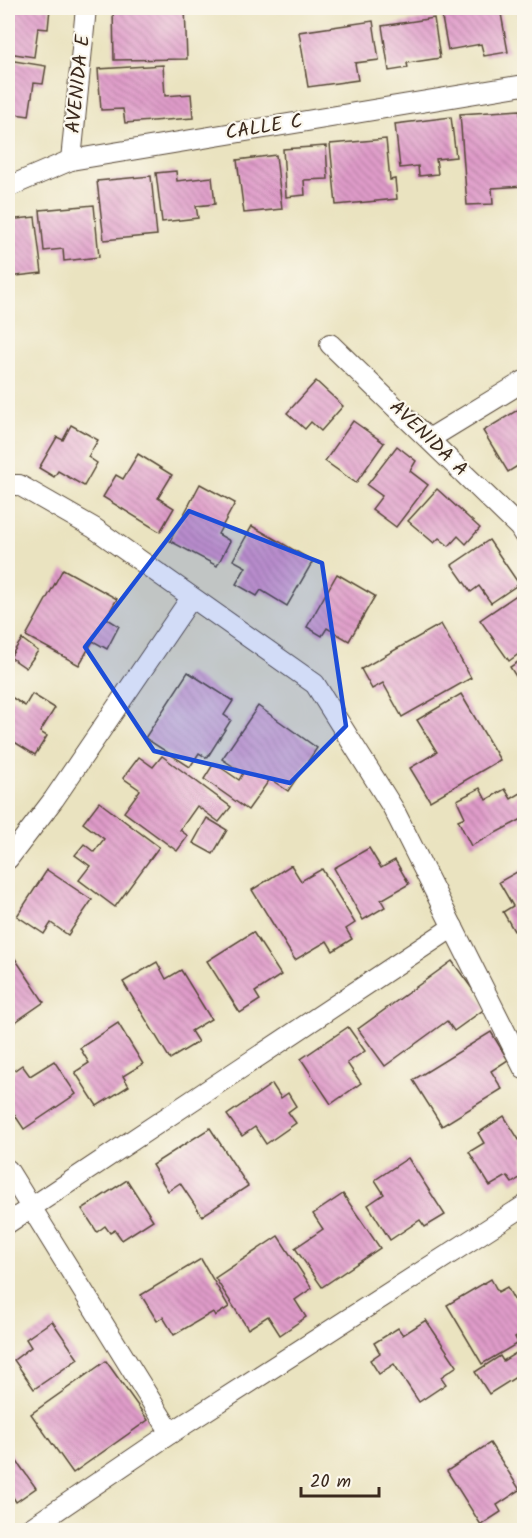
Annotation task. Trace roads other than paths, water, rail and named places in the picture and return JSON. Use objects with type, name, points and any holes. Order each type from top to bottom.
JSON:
[{"type":"street","name":"AVENIDA E","points":[[71,160],[86,8]]},
{"type":"street","name":"CALLE C","points":[[8,187],[71,160],[525,85]]},
{"type":"street","name":"AVENIDA A","points":[[330,345],[519,526],[525,535]]},
{"type":"street","points":[[429,439],[525,381]]},
{"type":"street","points":[[8,485],[19,485],[94,528],[315,684],[393,808],[525,1069]]},
{"type":"street","points":[[8,859],[54,799],[191,598]]},
{"type":"street","points":[[8,1223],[453,927]]},
{"type":"street","points":[[8,1170],[171,1433]]},
{"type":"street","points":[[28,1530],[171,1433],[525,1206]]}]
